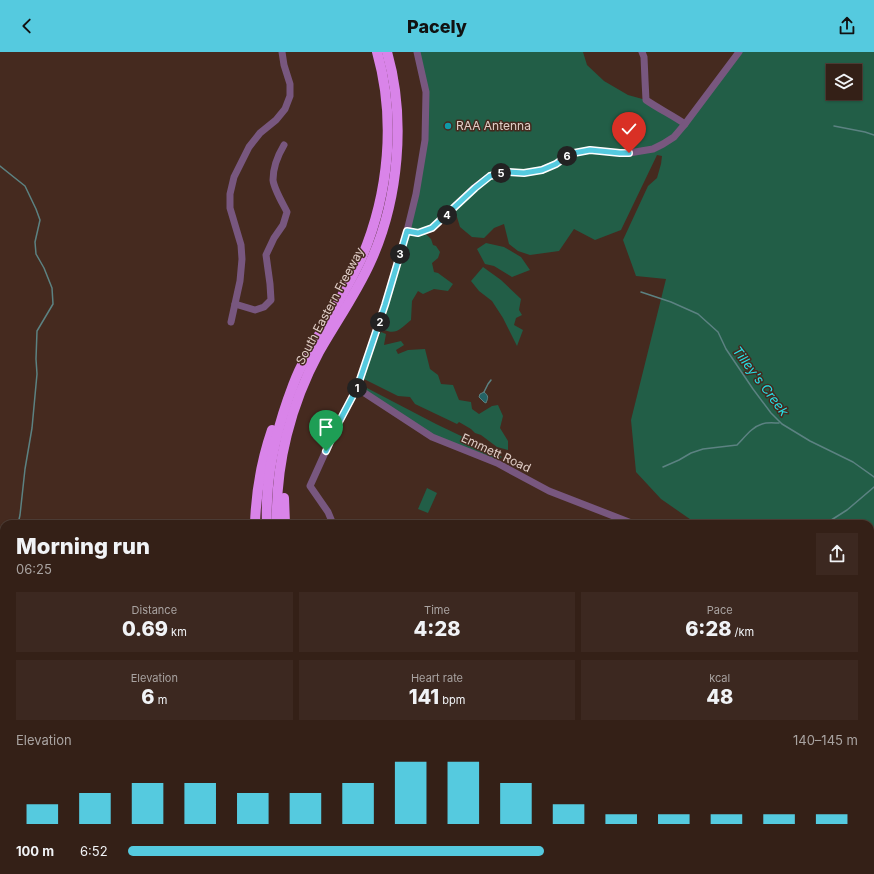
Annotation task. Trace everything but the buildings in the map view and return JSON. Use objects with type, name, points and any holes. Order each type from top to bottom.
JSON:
[{"type":"highway","name":"South Eastern Freeway","points":[[267,520],[268,488],[275,444],[291,392],[300,368],[312,345],[350,280],[362,256],[376,215],[383,185],[388,134],[384,83],[377,52]]},
{"type":"highway","name":"South Eastern Freeway","points":[[277,520],[280,469],[291,420],[299,397],[319,353],[371,262],[380,239],[392,191],[398,140],[395,91],[388,52]]},
{"type":"highway","points":[[255,520],[262,469],[271,432],[286,390],[308,343],[350,280]]},
{"type":"highway","points":[[285,520],[283,494],[291,420]]},
{"type":"street","points":[[231,322],[240,281],[242,259],[241,245],[230,208],[230,194],[234,177],[249,147],[260,133],[276,120],[285,109],[290,96],[290,84],[284,65],[282,52]]},
{"type":"street","points":[[331,520],[328,512],[310,486],[338,424],[357,388],[385,305],[407,231],[416,194],[425,140],[426,92],[417,52]]},
{"type":"street","points":[[642,52],[644,57],[646,100],[685,124]]},
{"type":"street","points":[[407,231],[418,233],[432,228],[490,176],[508,172],[524,173],[542,170],[556,164],[574,153],[590,150],[625,153],[653,149],[663,144],[674,137],[685,124],[739,52]]},
{"type":"street","points":[[235,304],[255,310],[264,308],[271,300],[266,255],[274,238],[283,225],[287,212],[273,181],[275,164],[284,145]]},
{"type":"street","name":"Emmett Road","points":[[357,388],[432,437],[497,463],[549,491],[624,520]]},
{"type":"green space","points":[[417,52],[583,52],[587,65],[604,81],[628,95],[646,100],[685,124],[740,52],[874,52],[874,520],[691,520],[661,499],[636,472],[631,420],[666,279],[636,276],[623,240],[648,186],[657,178],[662,156],[657,155],[621,230],[595,240],[574,229],[559,251],[530,255],[518,251],[509,244],[504,224],[494,228],[484,238],[472,237],[460,227],[457,217],[451,207],[424,232],[440,252],[438,258],[432,263],[434,272],[438,273],[453,284],[448,291],[434,289],[423,294],[418,291],[412,301],[411,320],[399,330],[392,332],[378,326],[407,231],[425,140],[425,88]]},
{"type":"green space","points":[[486,243],[504,247],[521,257],[530,270],[512,277],[494,266],[485,264],[477,249]]},
{"type":"green space","points":[[483,267],[501,280],[521,299],[519,310],[522,315],[516,318],[514,325],[523,330],[517,346],[503,318],[492,301],[479,291],[471,281]]},
{"type":"green space","points":[[381,332],[386,334],[384,345],[401,341],[404,345],[396,350],[398,354],[408,350],[425,349],[430,369],[438,375],[441,384],[453,385],[459,400],[471,402],[472,409],[479,414],[492,406],[498,405],[503,416],[500,428],[508,441],[508,450],[497,447],[481,435],[475,433],[459,422],[457,424],[415,404],[410,397],[398,396],[366,380],[360,379]]},
{"type":"green space","points":[[365,387],[502,457],[494,462],[432,437],[363,392]]},
{"type":"green space","points":[[427,488],[437,493],[428,513],[418,509]]},
{"type":"water","points":[[484,392],[488,397],[486,403],[479,397],[480,394]]},
{"type":"waterway","points":[[834,126],[874,135]]},
{"type":"waterway","points":[[0,166],[25,186],[36,209],[40,220],[35,242],[36,254],[44,268],[52,288],[53,304],[37,331],[37,374],[32,428],[19,520]]},
{"type":"waterway","name":"Tilley's Creek","points":[[641,292],[671,302],[698,314],[718,332],[726,349],[753,389],[771,413],[782,424],[810,441],[853,462],[874,477]]},
{"type":"waterway","points":[[484,392],[491,380]]},
{"type":"waterway","points":[[663,467],[691,453],[703,449],[737,445],[758,425],[766,423],[779,423]]},
{"type":"waterway","points":[[831,520],[847,510],[874,487]]},
{"type":"place","name":"RAA Antenna","points":[[448,126]]},
{"type":"route","points":[[326,451],[357,388],[385,305],[407,231],[418,233],[432,228],[490,176],[508,172],[524,173],[542,170],[556,164],[574,153],[590,150],[629,153]]}]
